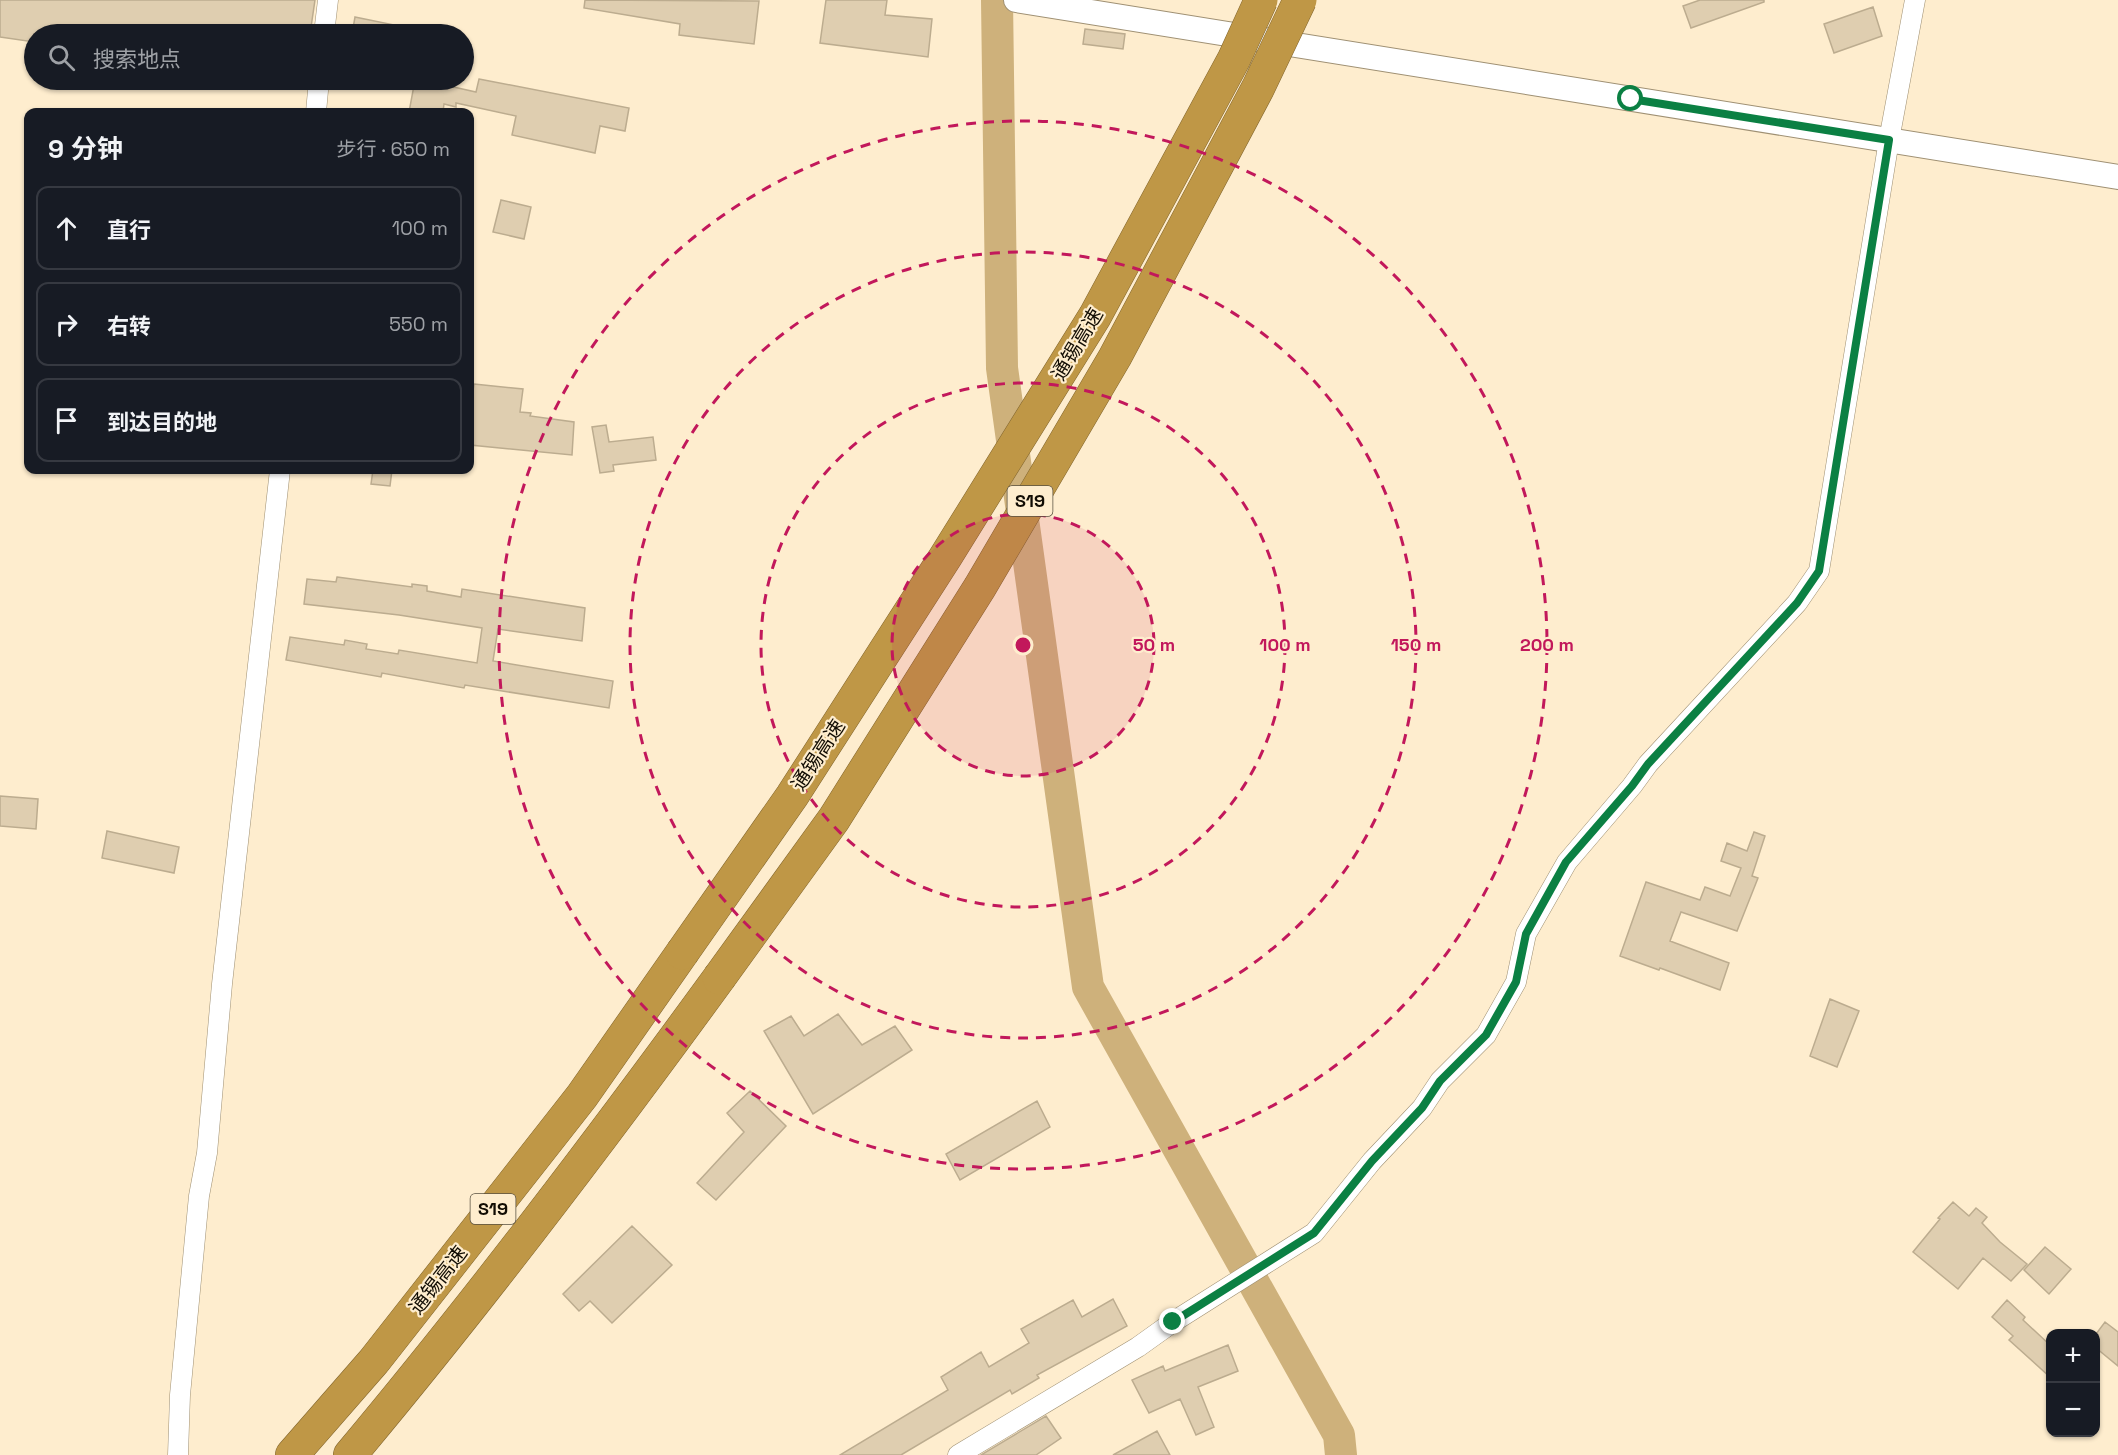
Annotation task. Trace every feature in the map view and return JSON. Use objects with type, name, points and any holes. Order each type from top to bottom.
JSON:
[{"type":"highway","name":"通锡高速","points":[[292,1455],[374,1361],[582,1096],[792,796],[946,556],[1095,316],[1234,59],[1261,0]]},
{"type":"highway","name":"通锡高速","points":[[350,1455],[428,1362],[640,1087],[834,819],[991,567],[1115,357],[1258,88],[1300,0]]},
{"type":"street","points":[[325,24],[328,0]]},
{"type":"street","points":[[1016,0],[2118,177]]},
{"type":"street","points":[[958,1455],[1138,1347],[1173,1322],[1314,1233],[1372,1161],[1422,1108],[1440,1081],[1486,1035],[1516,982],[1526,934],[1566,862],[1632,786],[1648,764],[1797,603],[1819,571],[1889,140],[1915,0]]},
{"type":"street","points":[[316,108],[318,90]]},
{"type":"street","points":[[178,1455],[180,1395],[199,1196],[207,1153],[222,984],[280,474]]},
{"type":"building","points":[[0,0],[315,0],[311,24],[24,24],[24,41],[0,37]]},
{"type":"building","points":[[585,0],[759,1],[754,44],[679,35],[680,24],[584,8]]},
{"type":"building","points":[[826,0],[887,0],[885,15],[932,19],[928,57],[820,43]]},
{"type":"building","points":[[1700,0],[1764,0],[1764,2],[1691,28],[1683,6]]},
{"type":"building","points":[[1873,7],[1882,36],[1834,53],[1824,24]]},
{"type":"building","points":[[355,17],[389,24],[354,24]]},
{"type":"building","points":[[1085,29],[1125,34],[1123,49],[1083,44]]},
{"type":"building","points":[[479,79],[629,108],[625,131],[600,126],[595,153],[512,135],[516,116],[456,103],[456,107],[444,104],[444,108],[410,108],[413,90],[476,92]]},
{"type":"building","points":[[501,200],[531,207],[524,239],[493,232]]},
{"type":"building","points":[[474,384],[523,389],[520,412],[531,413],[530,416],[574,422],[572,455],[474,445]]},
{"type":"building","points":[[606,425],[609,442],[653,437],[656,460],[613,465],[614,471],[600,473],[592,427]]},
{"type":"building","points":[[372,474],[392,474],[390,486],[371,484]]},
{"type":"building","points":[[337,577],[412,587],[412,584],[427,586],[427,591],[461,597],[462,589],[585,608],[582,641],[498,629],[493,661],[613,681],[609,708],[465,685],[464,688],[382,673],[381,677],[286,660],[290,637],[344,645],[345,640],[367,644],[366,649],[398,654],[399,650],[477,663],[482,628],[304,604],[307,579],[336,582]]},
{"type":"building","points":[[0,796],[38,799],[36,829],[0,826]]},
{"type":"building","points":[[107,831],[179,847],[174,873],[102,858]]},
{"type":"building","points":[[1754,832],[1765,836],[1752,876],[1758,878],[1737,931],[1681,912],[1670,941],[1729,963],[1720,990],[1620,956],[1646,882],[1700,900],[1705,887],[1730,896],[1741,868],[1721,861],[1727,843],[1747,851]]},
{"type":"building","points":[[1830,999],[1859,1011],[1837,1067],[1810,1056]]},
{"type":"building","points":[[838,1014],[862,1045],[895,1026],[912,1050],[813,1114],[764,1031],[791,1016],[804,1036]]},
{"type":"building","points":[[750,1091],[786,1126],[716,1200],[697,1183],[744,1132],[727,1113]]},
{"type":"building","points":[[1037,1101],[1050,1127],[960,1180],[946,1154]]},
{"type":"building","points":[[1953,1202],[1969,1216],[1976,1208],[1987,1217],[1982,1223],[2000,1242],[2027,1264],[2011,1281],[1983,1258],[1958,1289],[1913,1252]]},
{"type":"building","points":[[632,1226],[672,1265],[612,1323],[590,1301],[579,1311],[563,1294]]},
{"type":"building","points":[[2045,1247],[2071,1269],[2049,1294],[2024,1270]]},
{"type":"building","points":[[1113,1299],[1127,1326],[1037,1375],[1039,1378],[1012,1394],[1010,1390],[901,1455],[840,1455],[948,1390],[941,1377],[981,1352],[989,1367],[1029,1343],[1021,1329],[1073,1300],[1082,1317]]},
{"type":"building","points":[[2007,1300],[2025,1317],[2023,1320],[2046,1341],[2046,1373],[2009,1340],[2013,1336],[1992,1317]]},
{"type":"building","points":[[2105,1322],[2118,1332],[2118,1366],[2100,1351],[2100,1329]]},
{"type":"building","points":[[1228,1345],[1238,1371],[1198,1387],[1214,1427],[1196,1435],[1180,1399],[1149,1413],[1132,1380],[1163,1366],[1165,1371]]},
{"type":"building","points":[[1046,1416],[1061,1438],[1036,1455],[981,1455]]},
{"type":"building","points":[[1157,1431],[1170,1455],[1113,1455]]},
{"type":"waterway","points":[[997,0],[1002,368],[1088,987],[1339,1435],[1341,1455]]},
{"type":"route","points":[[1173,1322],[1314,1233],[1372,1161],[1422,1108],[1440,1081],[1486,1035],[1516,982],[1526,934],[1566,862],[1632,786],[1648,764],[1797,603],[1819,571],[1889,140],[1631,99]]}]
